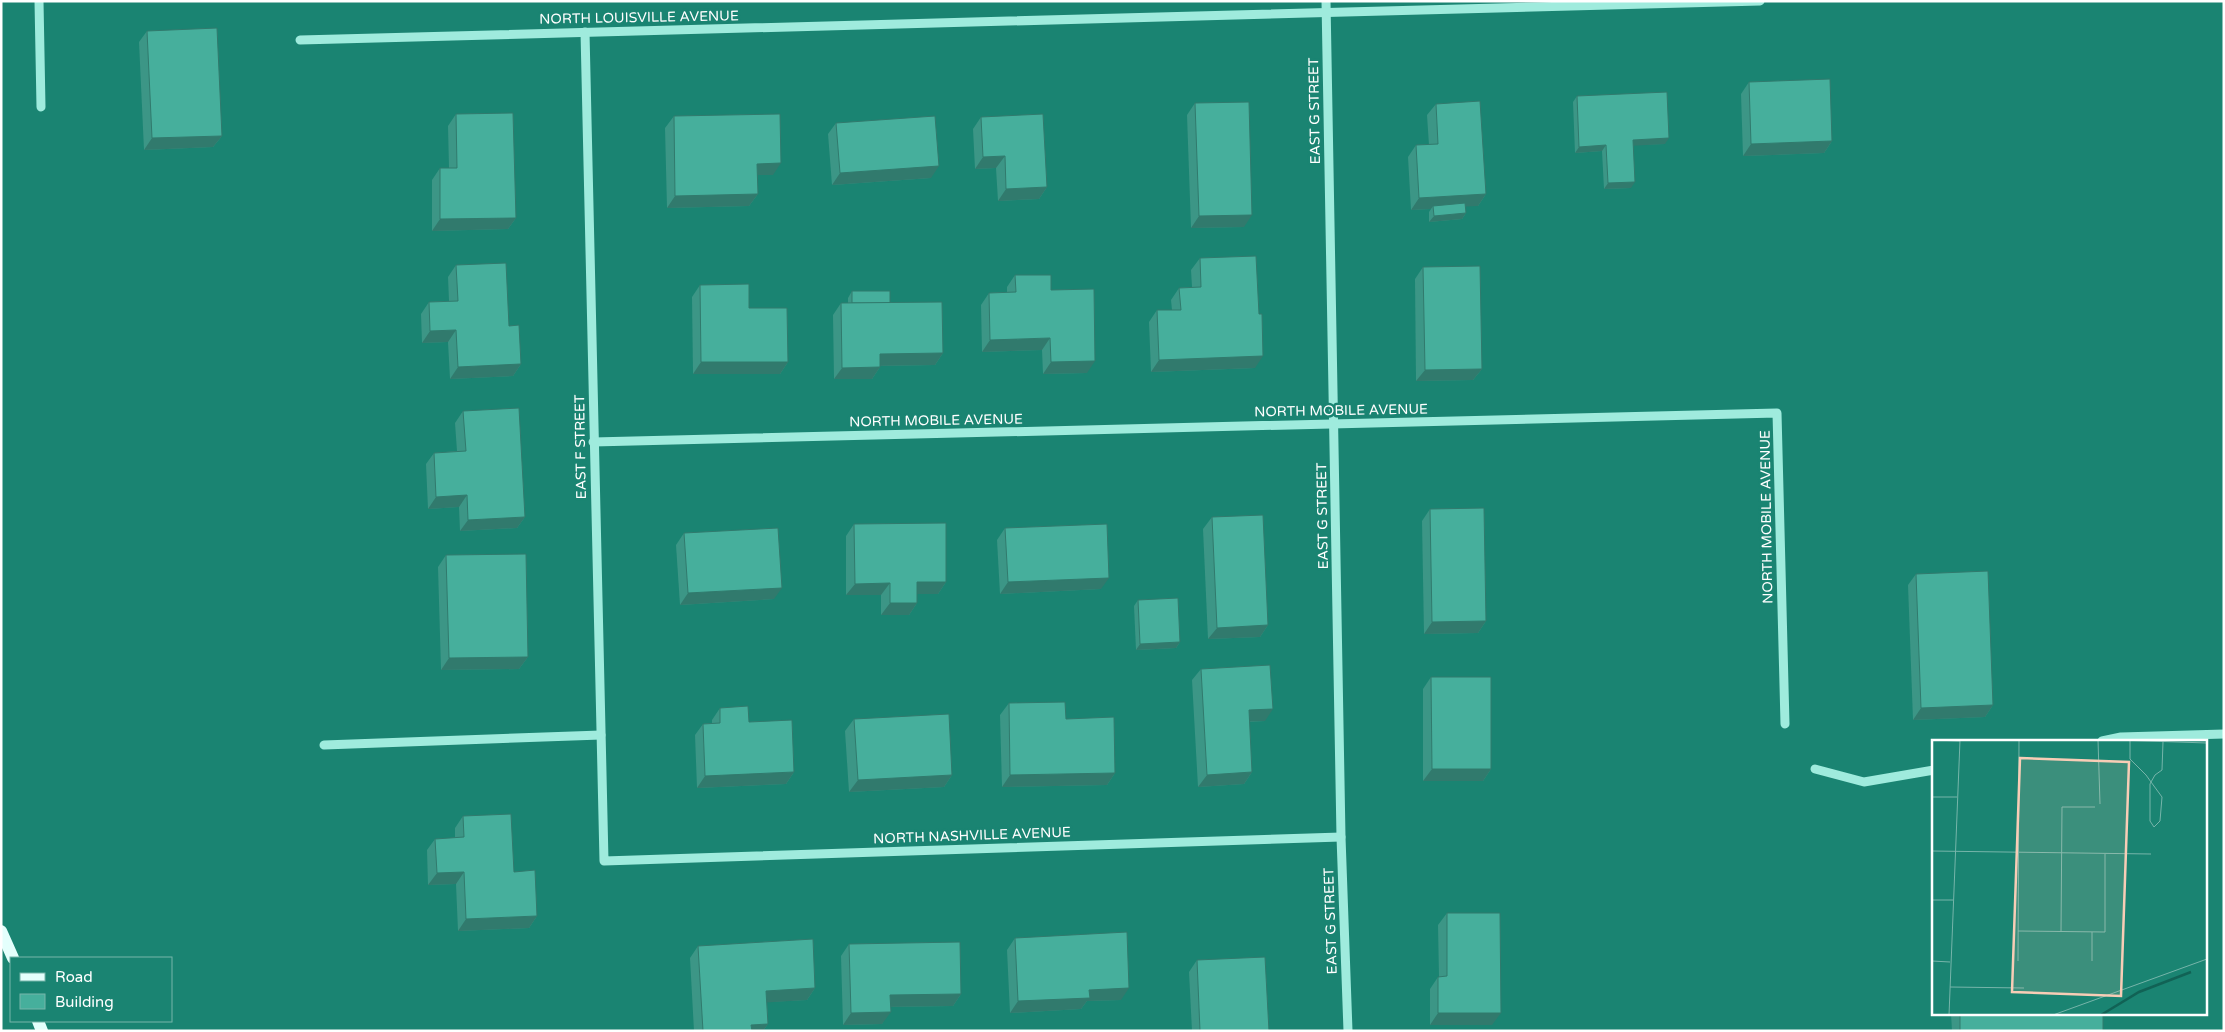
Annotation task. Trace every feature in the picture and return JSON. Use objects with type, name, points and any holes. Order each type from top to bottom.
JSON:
[{"type":"main road","points":[[1,931],[12,957]]},
{"type":"street","points":[[39,1],[41,107]]},
{"type":"street","name":"EAST G STREET","points":[[1326,1],[1341,837],[1348,1031]]},
{"type":"street","name":"NORTH LOUISVILLE AVENUE","points":[[300,40],[1760,1]]},
{"type":"street","name":"EAST F STREET","points":[[585,32],[604,861]]},
{"type":"street","name":"NORTH MOBILE AVENUE","points":[[593,442],[1777,412],[1785,724]]},
{"type":"street","points":[[2108,740],[2224,734]]},
{"type":"street","points":[[324,744],[601,735]]},
{"type":"street","points":[[1815,769],[1864,782],[1932,770]]},
{"type":"street","name":"NORTH NASHVILLE AVENUE","points":[[604,861],[1341,837]]},
{"type":"building","points":[[217,28],[222,136],[152,138],[147,31]]},
{"type":"building","points":[[1830,79],[1832,141],[1751,144],[1749,82]]},
{"type":"building","points":[[1667,92],[1669,138],[1633,140],[1635,182],[1608,183],[1606,145],[1579,147],[1577,96]]},
{"type":"building","points":[[1480,101],[1486,194],[1419,198],[1416,145],[1438,144],[1436,104]]},
{"type":"building","points":[[1249,102],[1252,215],[1199,216],[1195,103]]},
{"type":"building","points":[[513,113],[516,218],[440,219],[440,168],[457,168],[456,114]]},
{"type":"building","points":[[780,114],[781,163],[757,164],[758,194],[675,196],[674,116]]},
{"type":"building","points":[[1043,114],[1047,187],[1006,189],[1005,156],[983,157],[981,117]]},
{"type":"building","points":[[935,116],[939,166],[840,173],[836,123]]},
{"type":"building","points":[[1465,203],[1466,213],[1434,216],[1433,206]]},
{"type":"building","points":[[1256,256],[1259,314],[1262,314],[1263,356],[1159,360],[1157,310],[1181,310],[1179,288],[1201,287],[1200,258]]},
{"type":"building","points":[[506,263],[509,326],[519,325],[521,364],[458,367],[456,330],[430,331],[429,302],[458,301],[456,265]]},
{"type":"building","points":[[1480,266],[1482,369],[1425,370],[1423,267]]},
{"type":"building","points":[[1015,275],[1051,275],[1051,290],[1094,289],[1095,361],[1051,362],[1050,338],[990,340],[989,293],[1016,292]]},
{"type":"building","points":[[749,284],[749,308],[787,308],[788,362],[701,362],[700,285]]},
{"type":"building","points":[[852,291],[890,291],[890,303],[852,303]]},
{"type":"building","points":[[942,302],[943,353],[880,354],[880,367],[842,368],[841,303]]},
{"type":"building","points":[[519,408],[525,517],[468,520],[467,495],[436,497],[434,453],[466,451],[463,411]]},
{"type":"building","points":[[1484,508],[1486,621],[1432,622],[1430,509]]},
{"type":"building","points":[[1263,515],[1268,625],[1217,628],[1212,517]]},
{"type":"building","points":[[946,523],[946,582],[917,582],[917,603],[890,603],[890,583],[855,584],[854,524]]},
{"type":"building","points":[[1107,524],[1109,578],[1008,582],[1005,528]]},
{"type":"building","points":[[778,528],[782,588],[688,593],[684,533]]},
{"type":"building","points":[[526,554],[528,657],[449,658],[446,555]]},
{"type":"building","points":[[1988,571],[1993,705],[1921,708],[1916,574]]},
{"type":"building","points":[[1178,598],[1180,642],[1140,644],[1138,600]]},
{"type":"building","points":[[1270,665],[1273,709],[1249,710],[1252,772],[1207,775],[1201,669]]},
{"type":"building","points":[[1431,677],[1491,677],[1491,769],[1432,769]]},
{"type":"building","points":[[1065,702],[1066,719],[1114,717],[1115,773],[1010,775],[1009,703]]},
{"type":"building","points":[[748,706],[749,722],[792,720],[794,772],[705,776],[703,724],[720,723],[720,708]]},
{"type":"building","points":[[949,714],[952,775],[858,780],[854,719]]},
{"type":"building","points":[[511,814],[514,872],[535,870],[537,916],[466,919],[464,872],[437,873],[435,839],[464,837],[463,816]]},
{"type":"building","points":[[1447,913],[1500,913],[1501,1013],[1438,1013],[1438,977],[1447,976]]},
{"type":"building","points":[[1127,932],[1129,988],[1089,990],[1090,998],[1018,1001],[1015,938]]},
{"type":"building","points":[[813,939],[815,988],[766,991],[768,1024],[751,1025],[752,1031],[703,1031],[698,946]]},
{"type":"building","points":[[960,942],[961,994],[890,995],[891,1012],[851,1013],[849,944]]},
{"type":"building","points":[[1265,957],[1269,1031],[1200,1031],[1197,960]]},
{"type":"building","points":[[1960,1014],[2103,1014],[2103,1031],[1960,1031]]}]
